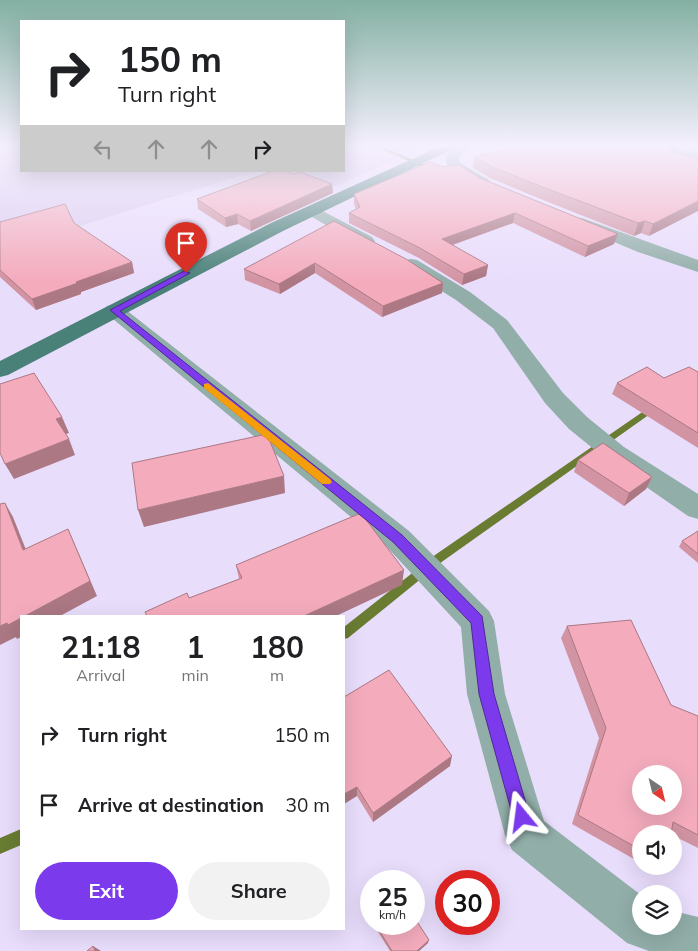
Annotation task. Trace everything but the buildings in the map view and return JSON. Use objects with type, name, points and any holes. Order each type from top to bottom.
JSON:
[{"type":"main road","points":[[0,370],[114,310],[358,190]]},
{"type":"street","points":[[313,211],[463,296],[500,324],[554,398],[578,424],[616,453],[698,508]]},
{"type":"street","points":[[564,216],[644,248],[698,266]]},
{"type":"street","points":[[114,310],[398,539],[477,621],[486,694],[527,835],[632,916]]},
{"type":"street","points":[[677,935],[698,941]]},
{"type":"shaded area","points":[[0,190],[193,190],[0,251]]},
{"type":"waterway","points":[[345,633],[439,558],[654,407]]},
{"type":"waterway","points":[[0,846],[20,837]]},
{"type":"slow traffic","points":[[208,386],[326,482]]},
{"type":"route","points":[[186,273],[114,310],[398,539],[477,621],[486,694],[522,817]]}]
